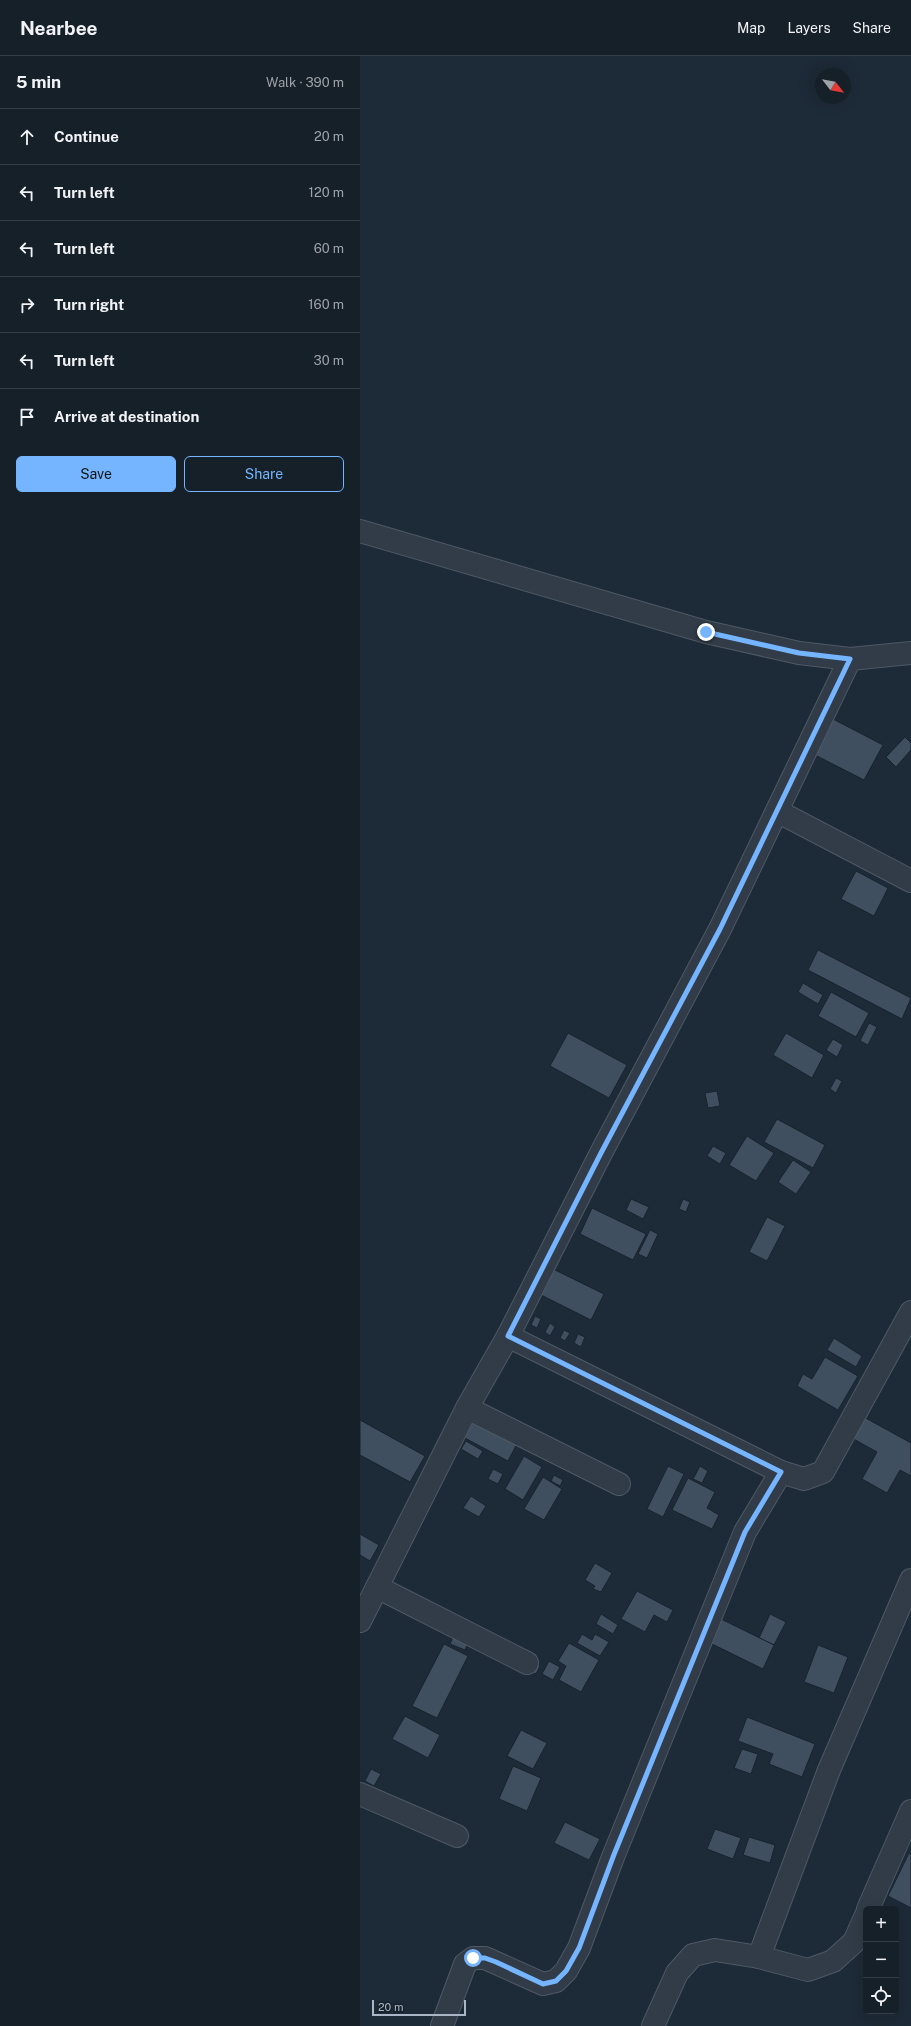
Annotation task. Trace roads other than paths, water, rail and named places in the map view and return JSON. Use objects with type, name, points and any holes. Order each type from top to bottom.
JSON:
[{"type":"street","points":[[360,531],[706,632],[799,653],[850,659],[911,653]]},
{"type":"street","points":[[360,1621],[467,1408],[508,1336],[601,1153],[716,936],[850,659]]},
{"type":"street","points":[[777,811],[911,880]]},
{"type":"street","points":[[508,1336],[781,1472],[804,1479],[823,1472],[911,1312]]},
{"type":"street","points":[[467,1408],[619,1484]]},
{"type":"street","points":[[442,2026],[465,1964],[473,1958],[485,1958],[491,1960],[543,1984],[556,1981],[566,1971],[579,1948],[613,1857],[745,1532],[781,1472]]},
{"type":"street","points":[[759,1957],[829,1770],[911,1580]]},
{"type":"street","points":[[377,1587],[527,1663]]},
{"type":"street","points":[[360,1794],[457,1836]]},
{"type":"street","points":[[869,1906],[911,1811]]},
{"type":"street","points":[[653,2026],[677,1973],[693,1955],[715,1950],[759,1957],[808,1970],[833,1961],[854,1942],[863,1922]]}]
